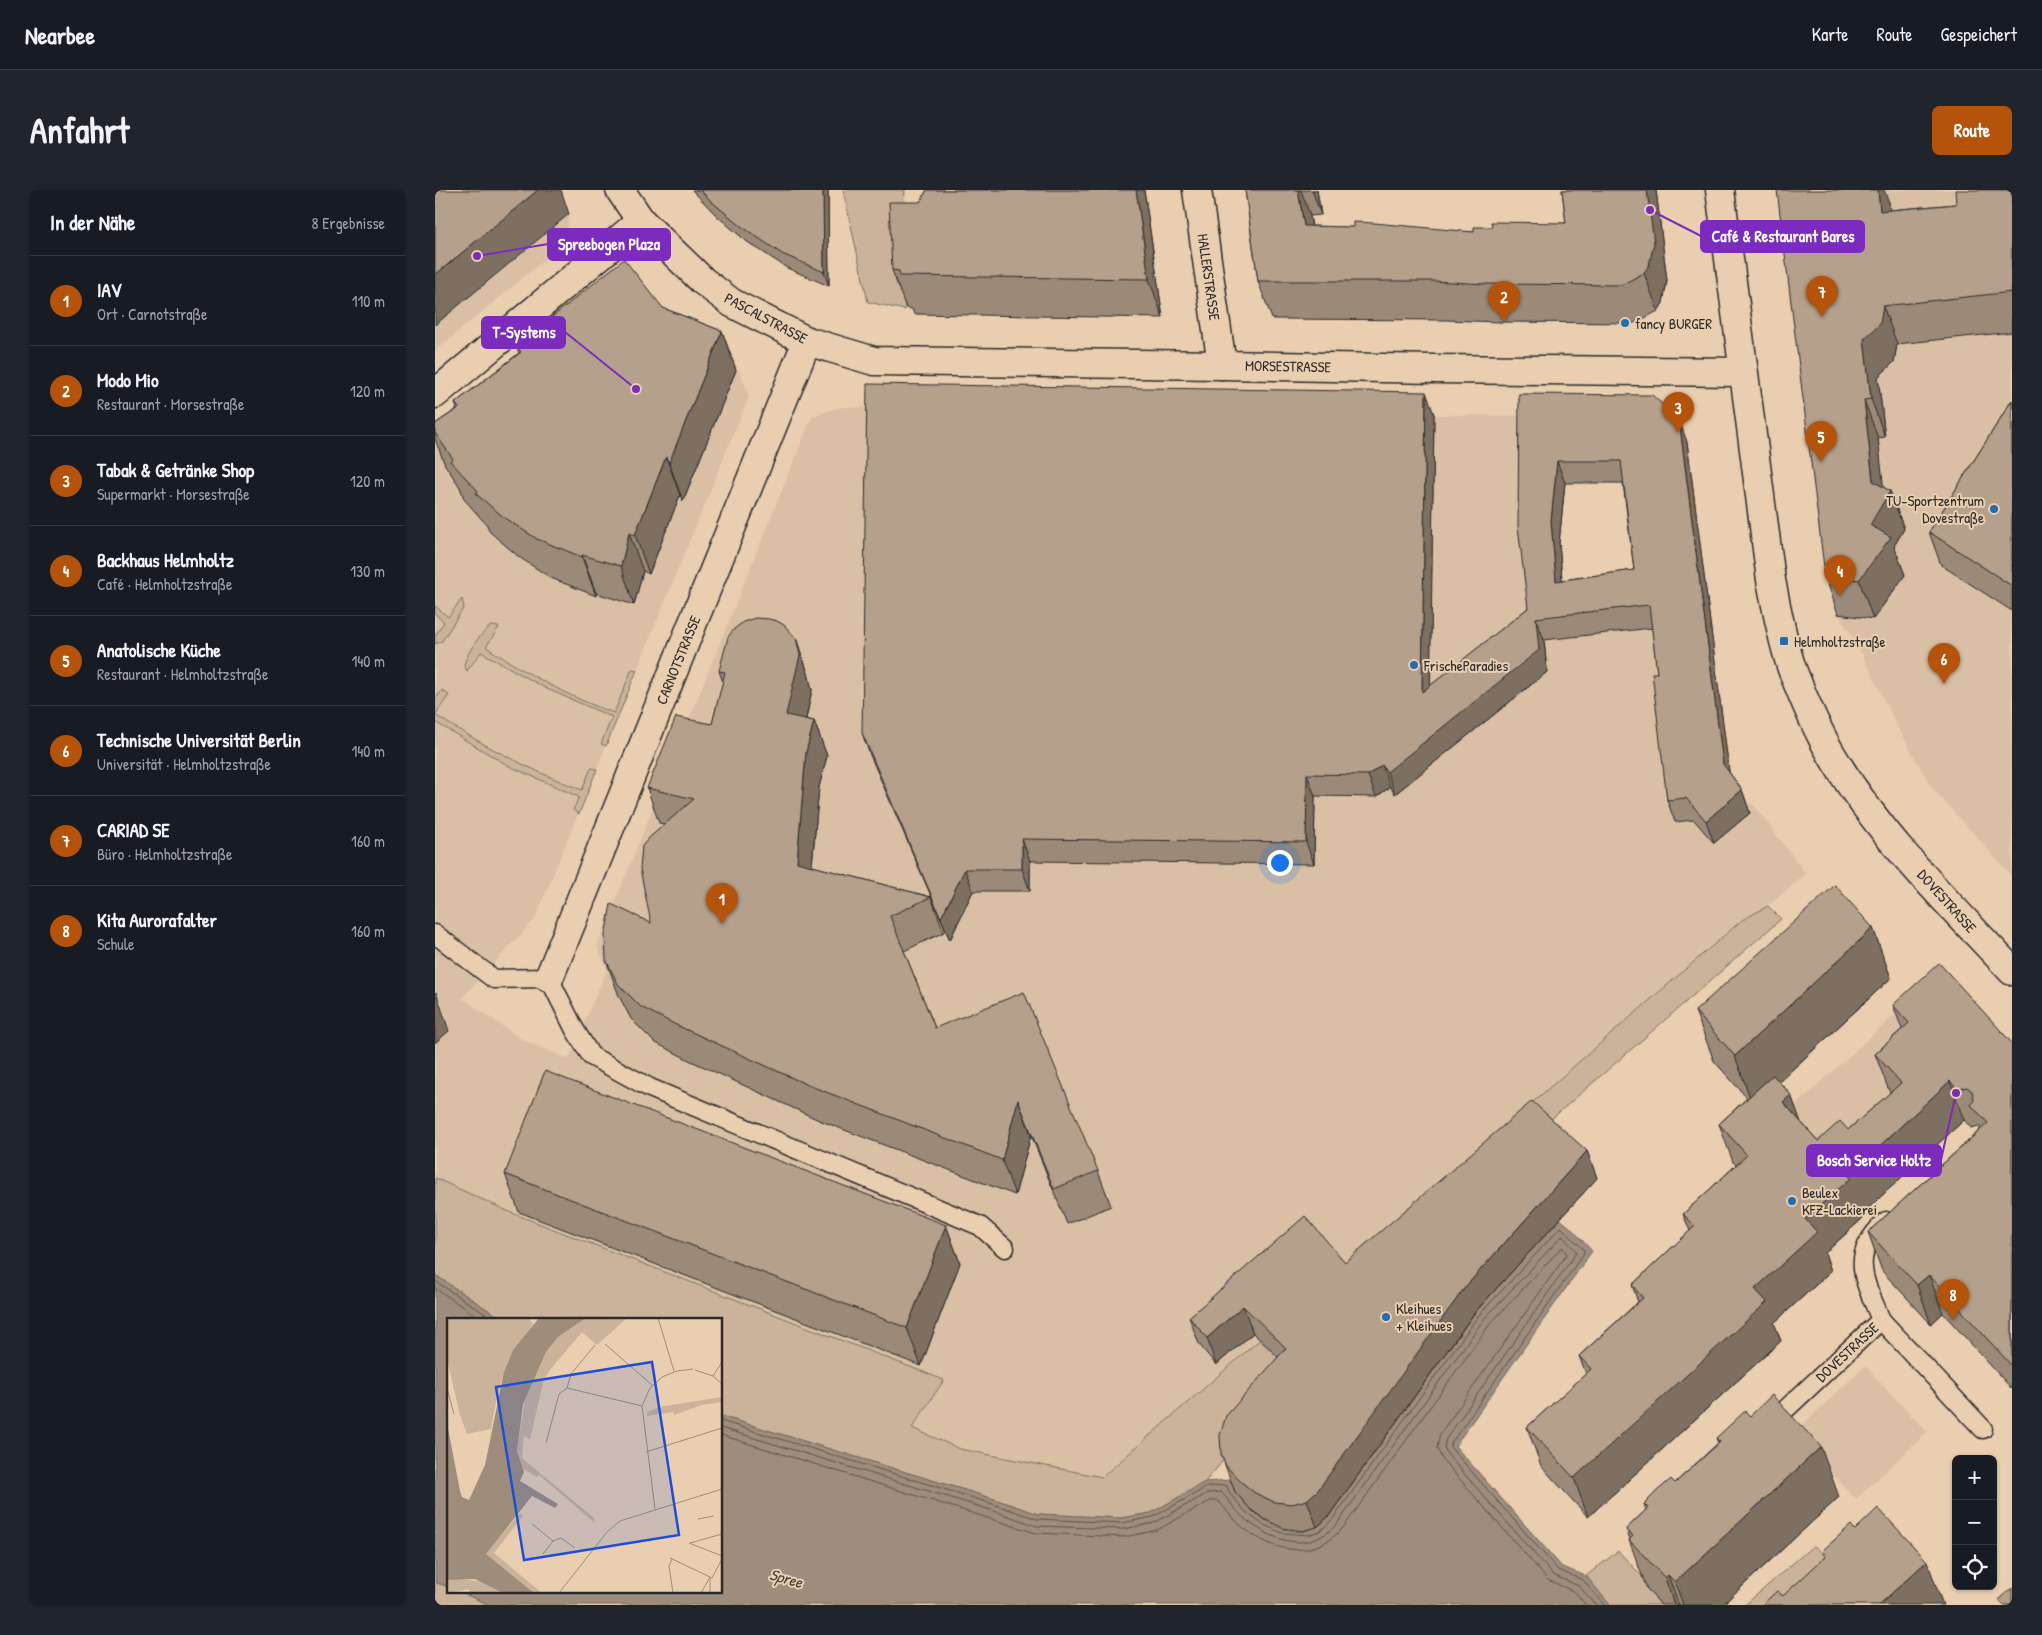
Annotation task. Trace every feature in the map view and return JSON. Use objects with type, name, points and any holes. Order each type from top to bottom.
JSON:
[{"type":"street","name":"PASCALSTRASSE","points":[[620,190],[641,221],[703,281],[732,303],[807,341],[835,350]]},
{"type":"street","name":"HALLERSTRASSE","points":[[1197,190],[1222,365]]},
{"type":"street","points":[[1720,190],[1743,372]]},
{"type":"street","points":[[435,394],[641,221]]},
{"type":"street","name":"CARNOTSTRASSE","points":[[549,978],[807,341]]},
{"type":"street","name":"MORSESTRASSE","points":[[835,350],[874,362],[1222,365],[1435,370],[1743,372]]},
{"type":"street","name":"DOVESTRASSE","points":[[1743,372],[1771,580],[1783,640],[1791,667],[1807,704],[1835,762],[1883,830],[2012,971]]},
{"type":"lane","points":[[435,934],[494,979],[549,978],[575,1030],[591,1056],[650,1088],[980,1226],[1005,1248]]},
{"type":"lane","name":"DOVESTRASSE","points":[[1758,1436],[1881,1320],[1864,1276],[1864,1253],[1867,1242],[1874,1232],[1895,1213]]},
{"type":"lane","points":[[1881,1320],[1983,1430]]},
{"type":"shaded area","points":[[435,190],[553,190],[569,214],[567,241],[435,351]]},
{"type":"shaded area","points":[[843,190],[905,190],[902,240],[905,310],[868,302]]},
{"type":"shaded area","points":[[1786,190],[2012,190],[2012,876],[1932,788],[1897,726],[1856,642],[1838,614]]},
{"type":"shaded area","points":[[698,346],[740,372],[749,396],[535,919],[462,998],[523,1040],[569,1059],[607,969],[597,946],[812,416],[840,407],[1527,416],[1537,641],[1710,620],[1730,777],[1746,807],[1752,803],[1806,874],[1768,906],[1740,921],[1102,1477],[960,1449],[911,1428],[944,1380],[512,1213],[435,1178],[435,436]]},
{"type":"shaded area","points":[[462,599],[464,607],[442,641],[435,644],[435,636],[444,622],[435,614],[435,606],[448,617]]},
{"type":"shaded area","points":[[491,626],[499,627],[486,647],[548,684],[580,700],[614,713],[632,669],[637,670],[606,746],[601,744],[612,717],[547,689],[481,652],[467,671],[464,665],[471,649],[478,638]]},
{"type":"shaded area","points":[[442,690],[449,695],[435,715],[435,700]]},
{"type":"shaded area","points":[[435,715],[507,756],[543,774],[582,790],[591,768],[597,769],[579,814],[573,810],[579,797],[509,766],[435,722]]},
{"type":"shaded area","points":[[1768,906],[1781,919],[1403,1248],[1205,1482],[1151,1513],[1121,1518],[1038,1514],[723,1417],[723,1318],[500,1318],[435,1275],[435,1178],[512,1213],[944,1380],[912,1428],[960,1449],[1102,1477],[1742,920]]},
{"type":"shaded area","points":[[1933,980],[1964,1120],[1863,1213],[1865,1216],[1819,1257],[1733,1162]]},
{"type":"shaded area","points":[[1865,1366],[1927,1432],[1856,1499],[1794,1433]]},
{"type":"shaded area","points":[[1813,1546],[1833,1565],[1798,1605],[1745,1605]]},
{"type":"shaded area","points":[[1618,1551],[1651,1586],[1661,1605],[1610,1605],[1586,1576]]},
{"type":"shaded area","points":[[435,1582],[447,1586],[447,1592],[460,1592],[490,1605],[435,1605]]},
{"type":"water","name":"Spree","points":[[1560,1219],[1592,1251],[1455,1446],[1562,1567],[1586,1576],[1610,1605],[490,1605],[460,1592],[723,1592],[723,1417],[1038,1514],[1121,1518],[1151,1513],[1205,1482],[1230,1480],[1242,1500],[1251,1510],[1273,1525],[1297,1531],[1309,1530],[1319,1525],[1328,1517],[1475,1312]]},
{"type":"water","points":[[435,1275],[500,1318],[447,1318],[447,1586],[435,1582]]},
{"type":"building","points":[[435,190],[538,190],[435,275]]},
{"type":"building","points":[[700,190],[823,190],[824,272],[782,254],[741,226]]},
{"type":"building","points":[[927,190],[1136,190],[1149,279],[900,276],[899,271],[892,270],[889,202],[920,202]]},
{"type":"building","points":[[1245,190],[1298,190],[1304,226],[1353,227],[1353,222],[1474,232],[1474,227],[1492,227],[1491,222],[1566,223],[1562,190],[1647,190],[1654,243],[1649,265],[1644,273],[1621,285],[1486,284],[1432,281],[1258,281]]},
{"type":"building","points":[[1777,190],[1878,190],[1880,211],[1956,204],[1955,190],[2012,190],[2012,292],[1883,306],[1880,324],[1864,339],[1871,399],[1864,400],[1873,481],[1890,491],[1870,525],[1891,537],[1859,580],[1825,575]]},
{"type":"building","points":[[624,259],[663,308],[722,331],[669,463],[666,457],[635,535],[629,533],[621,566],[582,555],[582,557],[537,539],[506,519],[476,494],[478,491],[450,461],[453,459],[435,433],[435,424],[459,408],[455,403],[521,352],[516,346]]},
{"type":"building","points":[[867,384],[1426,392],[1422,692],[1528,608],[1518,527],[1519,394],[1652,395],[1679,419],[1723,764],[1742,790],[1706,821],[1686,798],[1667,800],[1652,673],[1657,673],[1649,605],[1536,618],[1539,650],[1387,772],[1382,765],[1368,775],[1307,774],[1306,842],[1022,839],[1022,869],[965,869],[941,918],[862,733]],"holes":[[[1557,461],[1621,461],[1634,570],[1556,581],[1551,521]]]},
{"type":"building","points":[[2012,400],[2012,586],[1929,532]]},
{"type":"building","points":[[755,618],[777,621],[784,625],[796,638],[800,655],[786,715],[814,721],[806,752],[797,862],[931,897],[890,916],[935,1028],[1024,992],[1098,1171],[1054,1189],[1018,1100],[1002,1160],[808,1085],[676,1025],[641,1007],[618,984],[606,960],[605,936],[611,904],[651,923],[640,869],[642,846],[694,799],[647,788],[676,717],[712,724],[725,672],[719,671],[728,637],[743,622]]},
{"type":"building","points":[[1835,885],[1873,928],[1735,1056],[1695,1011]]},
{"type":"building","points":[[1939,963],[2012,1043],[2012,1366],[1929,1275],[1917,1285],[1868,1232],[1988,1123],[1971,1105],[1974,1100],[1972,1091],[1967,1087],[1957,1089],[1950,1081],[1848,1175],[1851,1178],[1805,1219],[1817,1232],[1755,1289],[1767,1302],[1574,1478],[1527,1427],[1591,1369],[1579,1356],[1643,1298],[1632,1285],[1695,1226],[1683,1214],[1747,1155],[1719,1124],[1773,1075],[1791,1095],[1783,1102],[1818,1141],[1840,1121],[1848,1130],[1901,1083],[1875,1054],[1909,1023],[1893,1005]]},
{"type":"building","points":[[545,1071],[946,1225],[907,1328],[505,1174]]},
{"type":"building","points":[[1532,1101],[1587,1151],[1466,1286],[1318,1490],[1307,1500],[1292,1504],[1274,1502],[1255,1493],[1226,1466],[1221,1454],[1220,1435],[1226,1416],[1286,1348],[1243,1306],[1207,1338],[1189,1317],[1305,1216],[1345,1262]]},
{"type":"building","points":[[1772,1395],[1821,1447],[1675,1582],[1668,1575],[1665,1578],[1629,1540],[1633,1536],[1626,1529],[1648,1508],[1644,1504],[1657,1491],[1671,1479],[1675,1483],[1720,1442],[1716,1438],[1745,1411],[1750,1416]]},
{"type":"building","points":[[1878,1508],[1927,1561],[1879,1605],[1762,1605],[1777,1591],[1783,1596],[1826,1556],[1822,1551],[1851,1525],[1855,1530]]},
{"type":"building","points":[[2012,1588],[2012,1605],[2003,1605],[1999,1600]]},
{"type":"place","name":"Café & Restaurant Bares","points":[[1650,210]]},
{"type":"place","name":"Spreebogen Plaza","points":[[477,256]]},
{"type":"place","name":"CARIAD SE","points":[[1822,317]]},
{"type":"place","name":"Modo Mio","points":[[1504,322]]},
{"type":"place","name":"fancy BURGER","points":[[1625,323]]},
{"type":"place","name":"T-Systems","points":[[636,389]]},
{"type":"place","name":"Tabak & Getränke Shop","points":[[1678,433]]},
{"type":"place","name":"Anatolische Küche","points":[[1821,462]]},
{"type":"place","name":"TU-Sportzentrum Dovestraße","points":[[1994,509]]},
{"type":"place","name":"Backhaus Helmholtz","points":[[1840,596]]},
{"type":"place","name":"Helmholtzstraße","points":[[1784,641]]},
{"type":"place","name":"FrischeParadies","points":[[1414,665]]},
{"type":"place","name":"Technische Universität Berlin","points":[[1944,684]]},
{"type":"place","name":"IAV","points":[[722,924]]},
{"type":"place","name":"Bosch Service Holtz","points":[[1956,1093]]},
{"type":"place","name":"Beulex KFZ-Lackierei","points":[[1792,1201]]},
{"type":"place","name":"Kleihues + Kleihues","points":[[1386,1317]]},
{"type":"place","name":"Kita Aurorafalter","points":[[1953,1320]]}]
